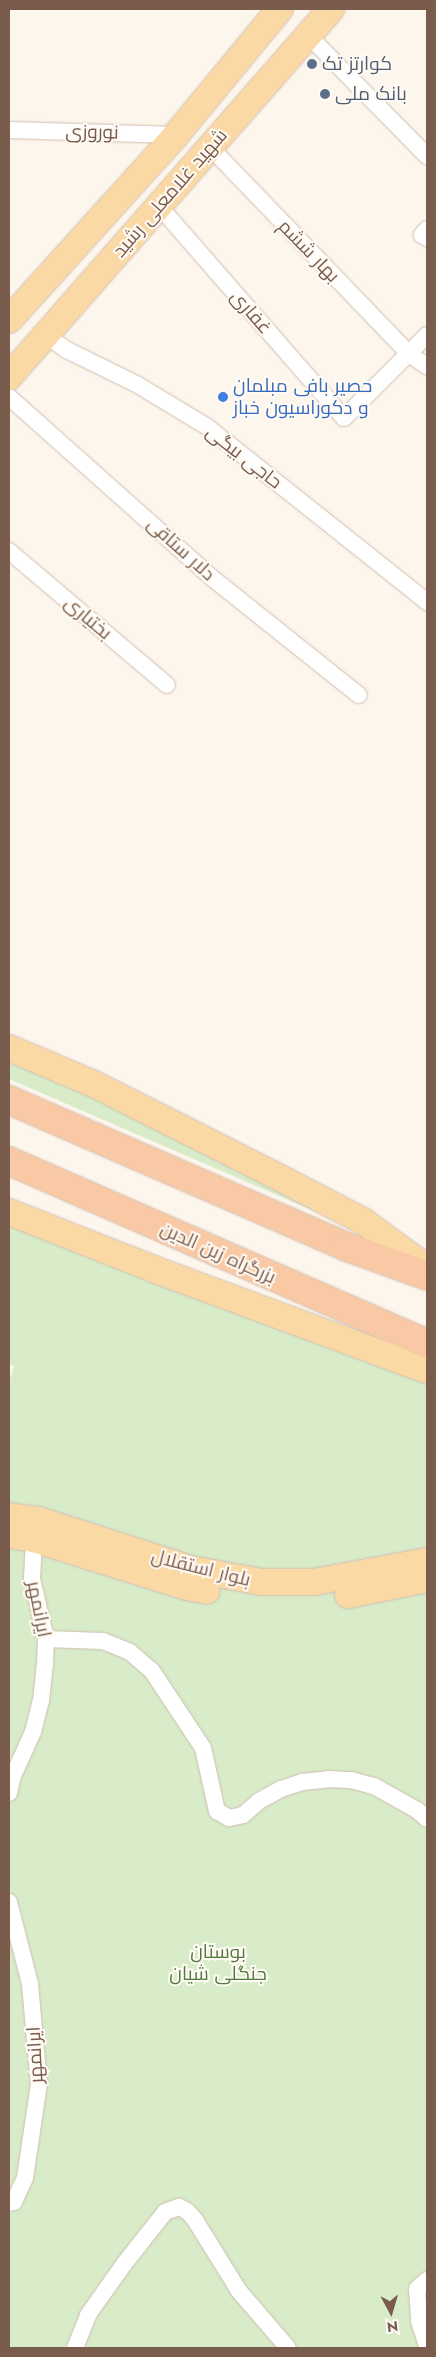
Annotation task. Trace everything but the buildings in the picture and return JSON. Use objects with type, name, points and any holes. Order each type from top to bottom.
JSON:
[{"type":"highway","points":[[9,1100],[347,1247],[427,1276]]},
{"type":"highway","name":"بزرگراه زین الدین","points":[[9,1161],[427,1344]]},
{"type":"main road","name":"شهید غلامعلی رشید","points":[[11,315],[176,135],[280,9]]},
{"type":"main road","name":"شهید غلامعلی رشید","points":[[9,377],[331,9]]},
{"type":"main road","points":[[9,1048],[94,1084],[363,1221],[427,1268]]},
{"type":"main road","points":[[9,1212],[156,1270],[427,1370]]},
{"type":"main road","name":"بلوار استقلال","points":[[9,1516],[38,1520],[191,1569],[262,1582],[314,1582],[427,1561]]},
{"type":"main road","name":"بلوار استقلال","points":[[9,1535],[34,1539],[187,1587],[232,1597],[270,1600],[323,1599],[390,1588],[427,1579]]},
{"type":"street","points":[[308,35],[427,156]]},
{"type":"street","name":"نوروزی","points":[[9,130],[176,135]]},
{"type":"street","name":"بهار ششم","points":[[210,147],[409,354],[427,366]]},
{"type":"street","name":"غفاری","points":[[159,206],[344,418],[409,354]]},
{"type":"street","points":[[427,230],[422,235],[427,238]]},
{"type":"street","name":"حاجی بیگی","points":[[46,335],[67,350],[138,385],[206,426],[427,602]]},
{"type":"street","points":[[409,354],[427,335]]},
{"type":"street","name":"دلار ستاقی","points":[[9,397],[211,577],[358,695]]},
{"type":"street","name":"بختیاری","points":[[9,551],[167,685]]},
{"type":"street","name":"ایرانمهر","points":[[9,1793],[13,1776],[33,1732],[41,1701],[46,1639],[32,1579],[34,1539]]},
{"type":"street","points":[[46,1639],[103,1642],[130,1652],[152,1671],[203,1748],[217,1811],[229,1818],[243,1815],[259,1801],[281,1789],[302,1782],[329,1779],[351,1780],[374,1786],[417,1810],[427,1819]]},
{"type":"street","name":"ایرانمهر","points":[[9,1902],[30,1984],[39,2084],[25,2178],[14,2202],[9,2203]]},
{"type":"street","points":[[75,2348],[88,2315],[124,2264],[165,2212],[179,2207],[187,2211],[195,2220],[239,2291],[288,2348]]},
{"type":"street","points":[[427,2280],[417,2289],[420,2321],[427,2345]]},
{"type":"green space","points":[[9,1055],[360,1231],[9,1079]]},
{"type":"green space","points":[[9,1220],[427,1378],[427,1553],[332,1572],[239,1571],[9,1504],[9,1382],[14,1366],[9,1364]]},
{"type":"green space","name":"بوستان جنگلی شیان","points":[[9,1518],[292,1578],[427,1555],[427,2348],[9,2348]]},
{"type":"place","name":"کوارتز تک","points":[[312,64]]},
{"type":"place","name":"بانک ملی","points":[[325,94]]},
{"type":"place","name":"حصیر بافی مبلمان و دکوراسیون خباز","points":[[223,397]]}]
